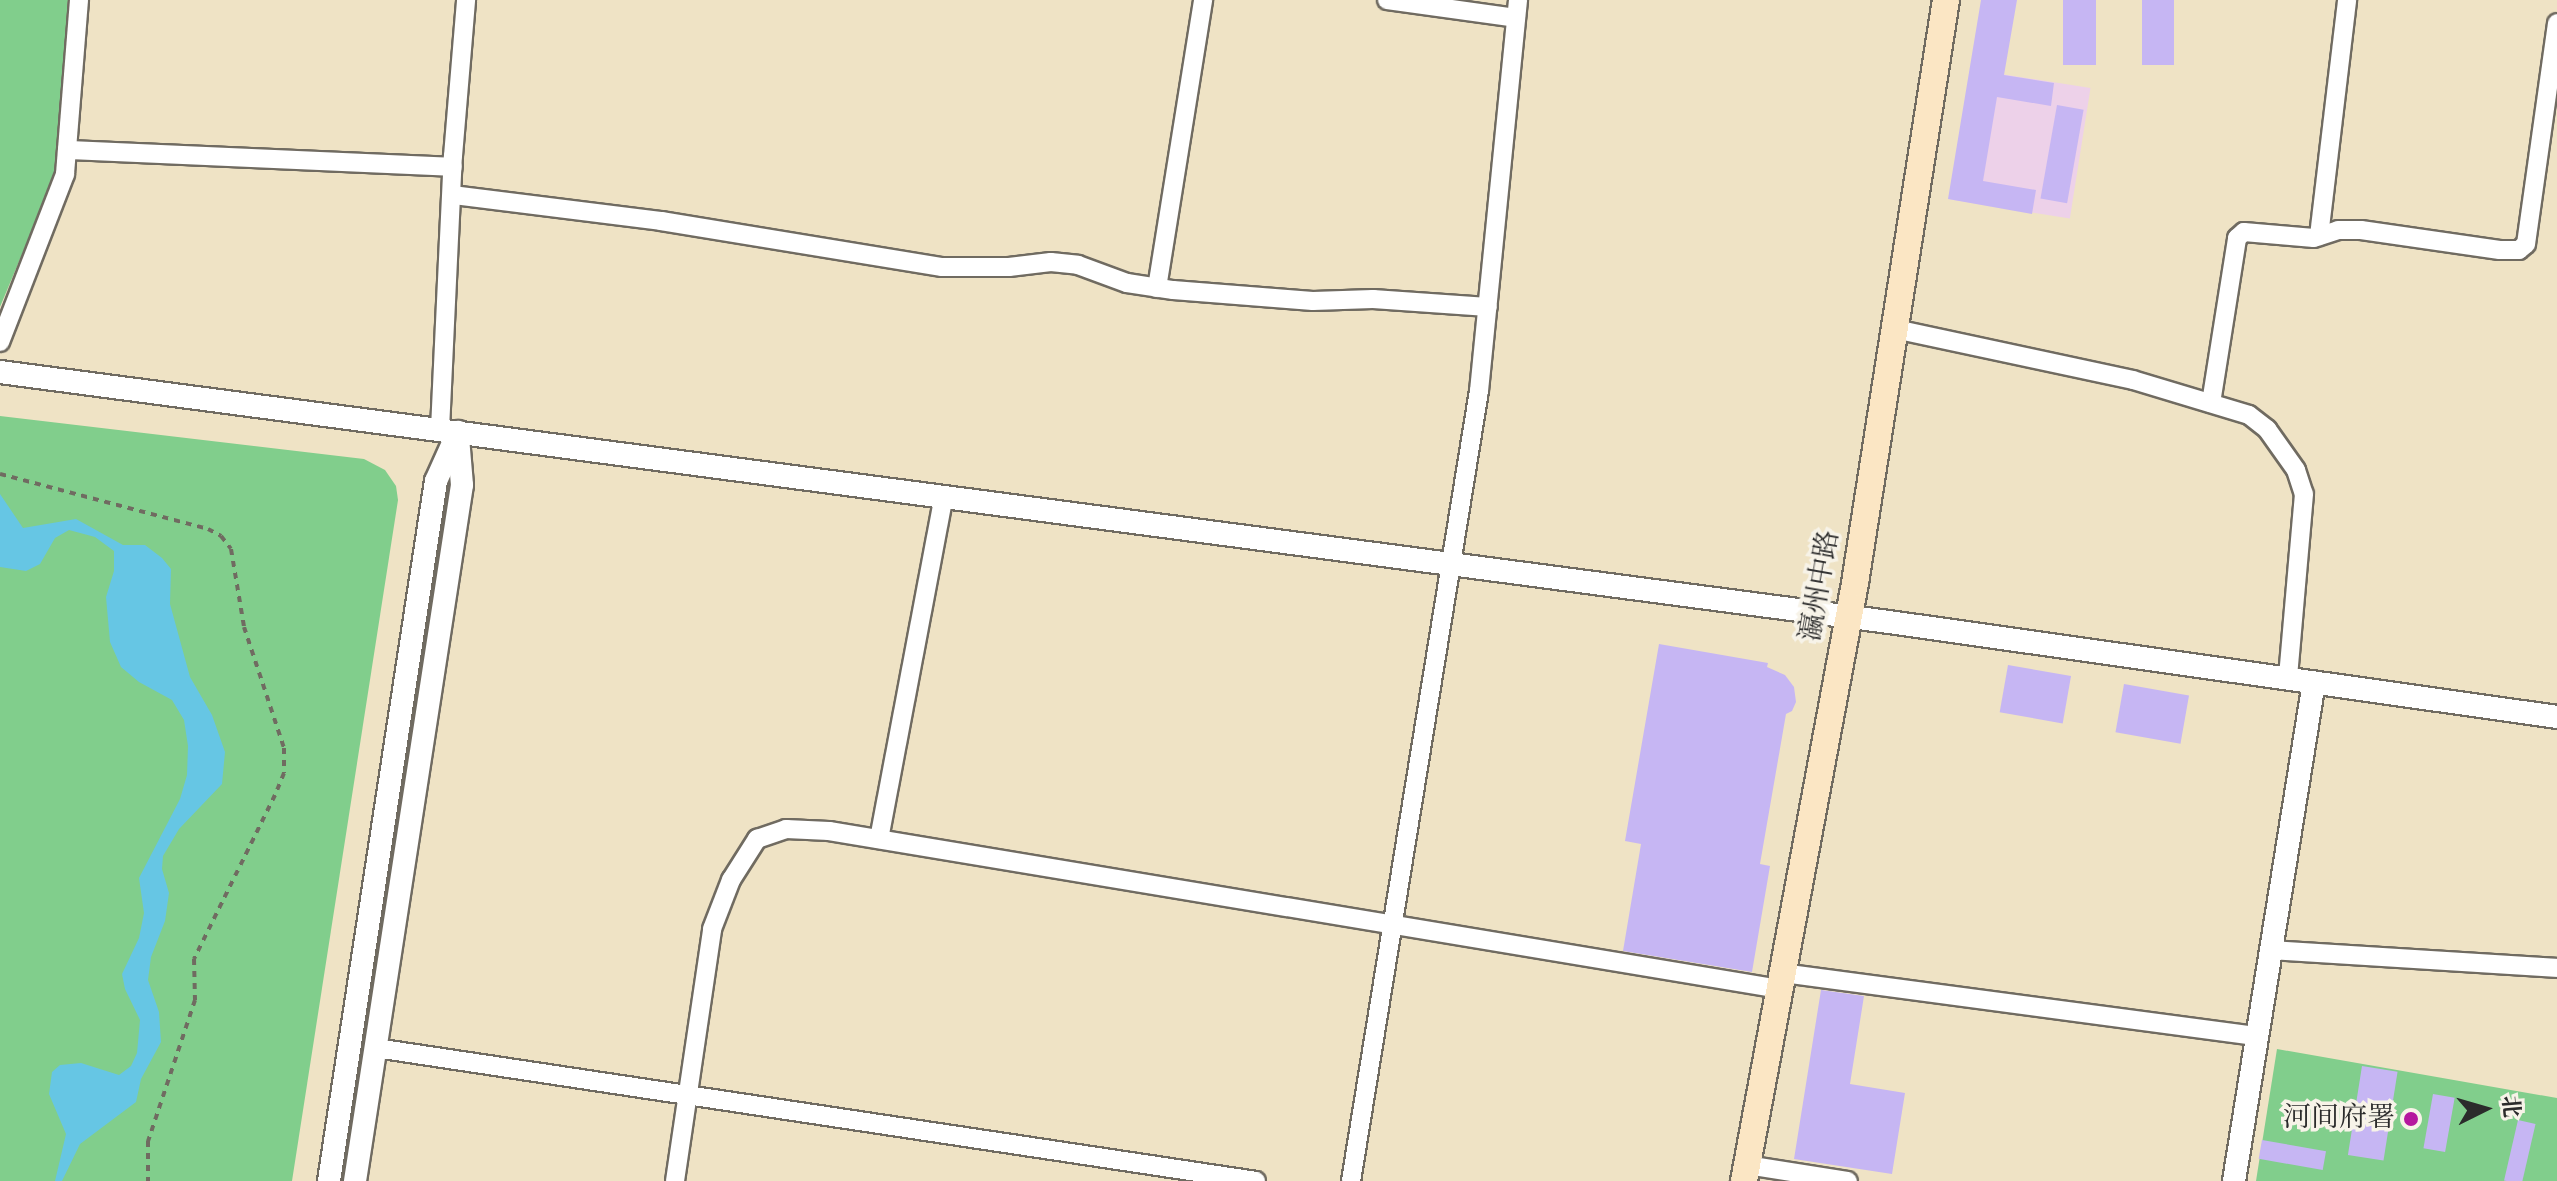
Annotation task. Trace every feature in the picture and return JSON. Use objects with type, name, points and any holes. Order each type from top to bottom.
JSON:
[{"type":"main road","name":"瀛州中路","points":[[1745,1173],[1849,617],[1946,0]]},
{"type":"street","points":[[0,342],[53,212],[65,174],[79,0]]},
{"type":"street","points":[[329,1181],[436,481],[449,431],[453,167],[466,0]]},
{"type":"street","points":[[1157,288],[1203,0]]},
{"type":"street","points":[[1351,1181],[1479,391],[1517,9],[1387,0]]},
{"type":"street","points":[[2319,236],[2347,0]]},
{"type":"street","points":[[2211,403],[2237,238],[2244,232],[2294,238],[2319,236],[2338,230],[2361,230],[2500,250],[2519,250],[2526,244],[2557,23]]},
{"type":"street","points":[[67,150],[453,167]]},
{"type":"street","points":[[453,195],[661,221],[942,267],[1009,267],[1051,262],[1078,265],[1127,283],[1157,288],[1313,301],[1373,299],[1488,307]]},
{"type":"street","points":[[1895,329],[2133,380],[2249,415],[2267,429],[2296,470],[2304,494],[2288,678]]},
{"type":"street","points":[[0,372],[1849,617],[2557,717]]},
{"type":"street","points":[[355,1181],[462,485],[449,431]]},
{"type":"street","points":[[879,839],[943,499]]},
{"type":"street","points":[[2234,1181],[2314,682]]},
{"type":"street","points":[[675,1181],[690,1096],[712,929],[731,880],[757,839],[786,829],[829,831],[1392,924],[1781,981],[2258,1036]]},
{"type":"street","points":[[2271,950],[2557,968]]},
{"type":"street","points":[[376,1048],[1256,1181]]},
{"type":"street","points":[[1745,1173],[1848,1181]]},
{"type":"path","points":[[0,474],[208,529],[221,536],[231,549],[247,639],[284,748],[284,773],[275,795],[194,959],[195,1000],[148,1141],[148,1181]]},
{"type":"shaded area","points":[[1970,69],[2090,88],[2070,218],[1949,199]]},
{"type":"green space","points":[[0,0],[68,0],[55,175],[0,307]]},
{"type":"green space","points":[[0,416],[364,459],[385,470],[396,486],[398,500],[292,1181],[0,1181]]},
{"type":"green space","name":"河间府署","points":[[2277,1049],[2557,1098],[2557,1181],[2256,1181]]},
{"type":"water","points":[[0,494],[23,528],[76,519],[123,545],[145,545],[162,558],[171,569],[170,604],[190,677],[212,715],[225,752],[222,784],[179,829],[163,856],[162,869],[169,893],[165,921],[151,957],[148,980],[159,1012],[161,1042],[141,1079],[136,1102],[80,1144],[62,1181],[55,1181],[66,1134],[49,1094],[52,1072],[60,1065],[81,1063],[119,1075],[131,1066],[137,1053],[140,1020],[125,989],[122,974],[139,938],[144,913],[139,878],[180,799],[187,775],[188,746],[184,720],[172,700],[139,682],[121,667],[110,642],[106,597],[114,571],[114,551],[95,537],[69,530],[55,538],[40,564],[26,571],[0,567]]},
{"type":"building","points":[[1981,0],[2017,0],[2004,75],[2054,83],[2051,106],[1997,97],[1983,181],[2036,190],[2032,214],[1948,199]]},
{"type":"building","points":[[2063,0],[2096,0],[2096,65],[2063,65]]},
{"type":"building","points":[[2142,0],[2174,0],[2174,65],[2142,65]]},
{"type":"building","points":[[2057,105],[2084,110],[2067,203],[2041,199]]},
{"type":"building","points":[[1659,644],[1768,663],[1767,667],[1785,675],[1794,687],[1796,702],[1792,711],[1786,714],[1760,864],[1770,866],[1752,972],[1623,951],[1641,844],[1625,841]]},
{"type":"building","points":[[2008,665],[2071,676],[2063,723],[2000,712]]},
{"type":"building","points":[[2124,684],[2189,695],[2180,744],[2115,732]]},
{"type":"building","points":[[1821,990],[1864,996],[1850,1084],[1905,1093],[1892,1174],[1794,1159]]},
{"type":"building","points":[[2362,1066],[2398,1072],[2383,1161],[2348,1155]]},
{"type":"building","points":[[2433,1094],[2455,1098],[2445,1152],[2423,1148]]},
{"type":"building","points":[[2518,1120],[2536,1124],[2522,1181],[2504,1180]]},
{"type":"building","points":[[2262,1140],[2326,1151],[2323,1170],[2259,1159]]},
{"type":"place","name":"河间府署","points":[[2411,1119]]}]
